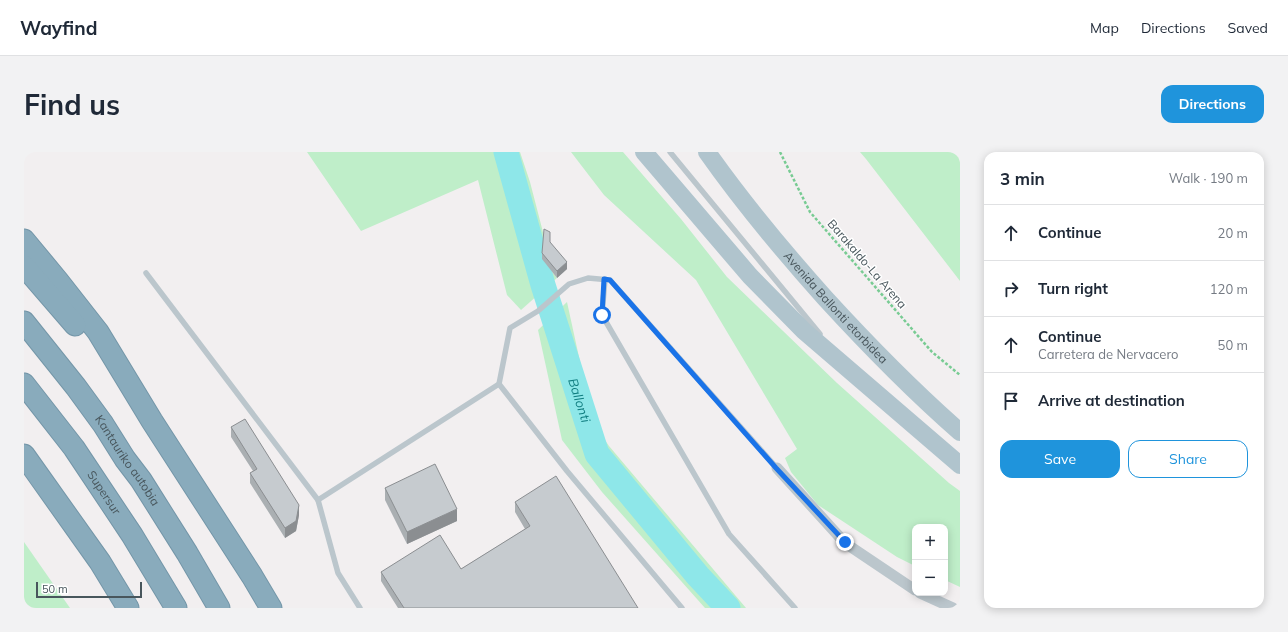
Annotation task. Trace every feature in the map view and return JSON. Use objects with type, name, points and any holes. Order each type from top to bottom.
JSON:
[{"type":"highway","points":[[24,240],[98,332],[152,421],[271,608]]},
{"type":"highway","points":[[24,266],[77,327],[152,421]]},
{"type":"highway","name":"Kantauriko autobia","points":[[24,322],[76,387],[103,424],[187,553],[219,608]]},
{"type":"highway","name":"Supersur","points":[[24,384],[74,448],[132,534],[176,608]]},
{"type":"highway","points":[[24,454],[100,562],[128,608]]},
{"type":"main road","name":"Avenida Ballonti etorbidea","points":[[644,152],[750,276],[804,331],[960,465]]},
{"type":"main road","name":"Avenida Ballonti etorbidea","points":[[707,152],[783,251],[853,329],[925,402],[960,432]]},
{"type":"street","points":[[776,468],[845,542],[912,588]]},
{"type":"street","points":[[927,596],[953,608]]},
{"type":"lane","name":"Avenida Ballonti etorbidea","points":[[670,152],[852,373]]},
{"type":"lane","name":"Avenida Ballonti etorbidea","points":[[704,152],[722,173]]},
{"type":"lane","points":[[146,273],[318,500],[338,572],[360,608]]},
{"type":"lane","points":[[318,500],[499,384],[510,328],[538,311],[569,284],[588,278],[610,280],[776,468]]},
{"type":"lane","points":[[604,279],[602,315],[730,534],[795,608]]},
{"type":"lane","points":[[499,384],[567,471],[682,608]]},
{"type":"path","name":"Barakaldo-La Arena","points":[[780,152],[810,212],[932,352],[960,375]]},
{"type":"green space","points":[[307,152],[520,152],[530,182],[544,236],[542,259],[557,278],[521,310],[507,295],[478,180],[361,231]]},
{"type":"green space","points":[[571,152],[623,152],[681,219],[727,277],[837,383],[949,483],[960,491],[960,587],[948,581],[948,524],[912,524],[912,564],[897,557],[818,505],[791,472],[785,458],[797,449],[696,280],[604,195]]},
{"type":"green space","points":[[860,152],[960,152],[960,281],[866,159]]},
{"type":"green space","points":[[567,302],[589,403],[598,430],[609,446],[746,608],[705,608],[602,492],[562,440],[538,330]]},
{"type":"green space","points":[[24,542],[70,608],[24,608]]},
{"type":"building","points":[[544,229],[550,232],[550,242],[567,262],[557,271],[542,253]]},
{"type":"building","points":[[245,419],[299,505],[296,521],[285,528],[250,473],[257,469],[231,427]]},
{"type":"building","points":[[435,464],[457,509],[407,532],[385,488]]},
{"type":"building","points":[[556,476],[638,608],[404,608],[381,572],[440,535],[461,569],[530,526],[515,502]]},
{"type":"waterway","name":"Ballonti","points":[[506,152],[543,285],[597,454],[698,576],[728,608]]},
{"type":"route","points":[[602,315],[604,279],[610,280],[776,468],[845,542]]}]
